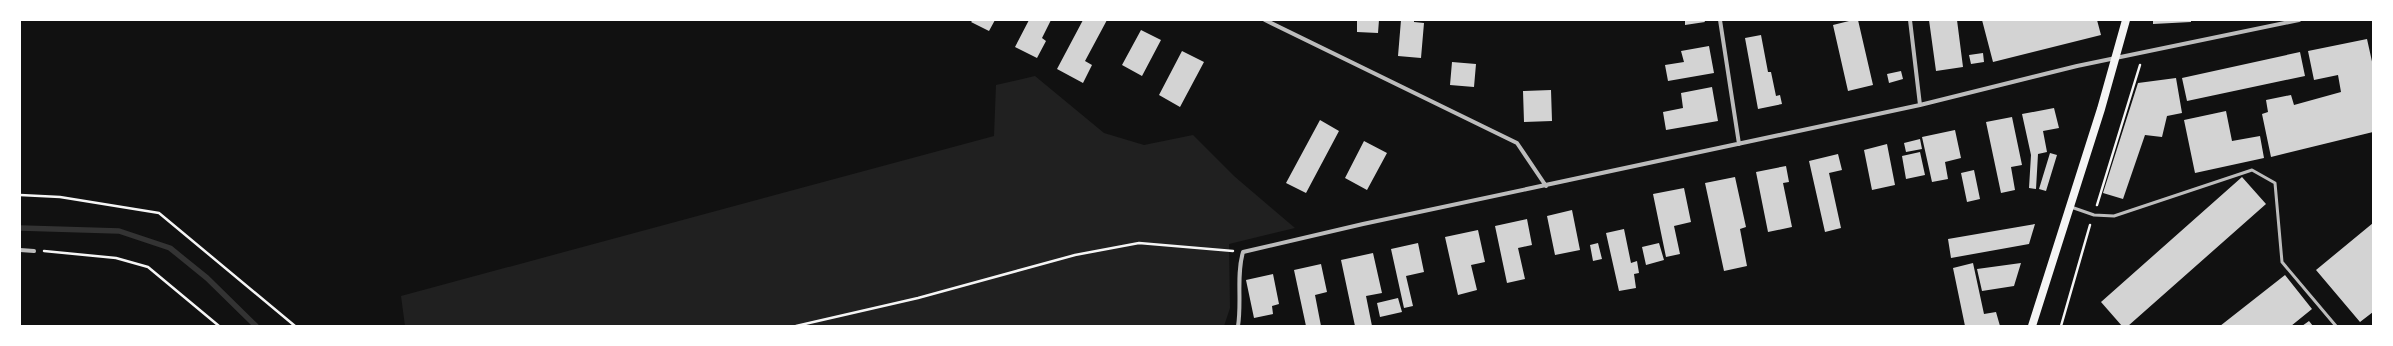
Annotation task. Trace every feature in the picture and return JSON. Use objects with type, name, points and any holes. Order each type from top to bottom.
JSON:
[{"type":"main road","points":[[2032,326],[2116,59],[2126,20]]},
{"type":"street","points":[[1264,20],[1517,143],[1546,186]]},
{"type":"street","points":[[1720,20],[1739,144]]},
{"type":"street","points":[[1910,20],[1920,105]]},
{"type":"street","points":[[1238,326],[1240,309],[1238,268],[1243,252],[1363,224],[1920,105],[2077,66],[2299,20]]},
{"type":"street","points":[[20,250],[34,250]]},
{"type":"lane","points":[[2070,206],[2094,215],[2114,216],[2252,170],[2275,183],[2282,262],[2336,326]]},
{"type":"path","points":[[2061,326],[2144,53]]},
{"type":"path","points":[[20,195],[60,197],[159,213],[296,326]]},
{"type":"path","points":[[796,326],[918,298],[1075,255],[1140,243],[1243,252]]},
{"type":"path","points":[[34,250],[116,258],[148,267],[219,326]]},
{"type":"shaded area","points":[[1035,76],[1104,133],[1144,145],[1193,135],[1234,176],[1295,228],[1229,244],[1230,308],[1224,326],[405,326],[401,296],[994,136],[996,85]]},
{"type":"building","points":[[973,20],[995,20],[989,31],[971,22]]},
{"type":"building","points":[[1029,20],[1051,20],[1042,38],[1046,41],[1037,58],[1015,47]]},
{"type":"building","points":[[1083,20],[1107,20],[1085,61],[1092,65],[1083,83],[1057,69]]},
{"type":"building","points":[[1357,20],[1379,20],[1378,33],[1357,32]]},
{"type":"building","points":[[1401,20],[1414,20],[1414,22],[1424,23],[1421,58],[1398,56]]},
{"type":"building","points":[[1685,20],[1704,20],[1705,22],[1685,25]]},
{"type":"building","points":[[1858,20],[1873,85],[1848,91],[1833,25]]},
{"type":"building","points":[[1929,20],[1957,20],[1963,67],[1936,71]]},
{"type":"building","points":[[1982,20],[2097,20],[2101,35],[1993,62]]},
{"type":"building","points":[[2153,20],[2191,20],[2191,22],[2153,24]]},
{"type":"building","points":[[1141,30],[1161,40],[1142,76],[1122,65]]},
{"type":"building","points":[[1761,35],[1768,72],[1771,72],[1776,96],[1780,95],[1782,104],[1758,109],[1745,38]]},
{"type":"building","points":[[2367,39],[2373,66],[2373,132],[2271,157],[2262,114],[2268,112],[2266,100],[2291,95],[2294,105],[2341,92],[2338,75],[2314,80],[2308,51]]},
{"type":"building","points":[[1709,46],[1714,73],[1668,81],[1665,65],[1684,62],[1681,51]]},
{"type":"building","points":[[1182,51],[1204,62],[1180,107],[1159,95]]},
{"type":"building","points":[[2300,52],[2305,76],[2187,101],[2182,78]]},
{"type":"building","points":[[1983,53],[1984,62],[1971,64],[1969,55]]},
{"type":"building","points":[[1452,62],[1476,64],[1474,87],[1450,85]]},
{"type":"building","points":[[1901,71],[1903,79],[1889,83],[1887,74]]},
{"type":"building","points":[[2176,78],[2182,113],[2167,116],[2162,137],[2145,135],[2123,199],[2103,193],[2138,83]]},
{"type":"building","points":[[1712,87],[1718,121],[1666,130],[1663,112],[1683,108],[1681,93]]},
{"type":"building","points":[[1551,90],[1552,121],[1524,122],[1523,91]]},
{"type":"building","points":[[2054,108],[2059,128],[2043,131],[2047,152],[2038,154],[2036,189],[2029,188],[2031,155],[2022,114]]},
{"type":"building","points":[[2226,111],[2232,141],[2260,136],[2264,158],[2195,173],[2184,120]]},
{"type":"building","points":[[2012,117],[2022,165],[2011,167],[2015,190],[2001,193],[1986,122]]},
{"type":"building","points":[[1320,120],[1339,131],[1306,193],[1286,183]]},
{"type":"building","points":[[1955,130],[1961,158],[1945,162],[1948,179],[1932,182],[1922,137]]},
{"type":"building","points":[[1920,139],[1922,149],[1906,152],[1904,143]]},
{"type":"building","points":[[1364,141],[1387,153],[1367,190],[1345,178]]},
{"type":"building","points":[[1887,144],[1895,185],[1872,190],[1864,150]]},
{"type":"building","points":[[1920,152],[1925,175],[1906,179],[1902,156]]},
{"type":"building","points":[[2050,153],[2057,155],[2046,191],[2039,189]]},
{"type":"building","points":[[1838,154],[1842,170],[1829,173],[1841,228],[1825,232],[1809,161]]},
{"type":"building","points":[[1786,166],[1789,182],[1783,183],[1792,227],[1768,232],[1756,172]]},
{"type":"building","points":[[1974,170],[1980,199],[1967,202],[1961,173]]},
{"type":"building","points":[[1735,177],[1746,227],[1740,229],[1747,266],[1724,271],[1705,183]]},
{"type":"building","points":[[2242,177],[2266,204],[2128,326],[2122,326],[2101,302]]},
{"type":"building","points":[[1684,188],[1691,222],[1674,226],[1680,254],[1666,257],[1653,194]]},
{"type":"building","points":[[1572,210],[1580,250],[1555,255],[1547,216]]},
{"type":"building","points":[[1527,219],[1532,245],[1518,248],[1525,279],[1507,283],[1495,226]]},
{"type":"building","points":[[2373,223],[2373,312],[2360,322],[2316,270]]},
{"type":"building","points":[[2035,224],[2029,244],[1951,258],[1948,239]]},
{"type":"building","points":[[1624,229],[1631,263],[1637,261],[1639,273],[1634,274],[1636,288],[1619,291],[1606,233]]},
{"type":"building","points":[[1478,230],[1485,262],[1471,265],[1477,290],[1458,295],[1445,237]]},
{"type":"building","points":[[1418,243],[1424,272],[1406,276],[1413,306],[1404,308],[1391,249]]},
{"type":"building","points":[[1598,243],[1602,259],[1593,261],[1590,245]]},
{"type":"building","points":[[1659,243],[1664,260],[1646,265],[1642,247]]},
{"type":"building","points":[[1373,253],[1382,293],[1366,296],[1372,326],[1355,326],[1341,260]]},
{"type":"building","points":[[1973,263],[1984,314],[1996,312],[2000,326],[1965,326],[1953,268]]},
{"type":"building","points":[[2021,263],[2014,286],[1982,291],[1977,269]]},
{"type":"building","points":[[1321,264],[1327,292],[1315,295],[1321,326],[1306,326],[1294,270]]},
{"type":"building","points":[[1273,274],[1279,304],[1272,306],[1273,314],[1254,318],[1246,280]]},
{"type":"building","points":[[2285,275],[2312,309],[2291,326],[2220,326]]},
{"type":"building","points":[[1398,298],[1402,312],[1380,317],[1377,303]]},
{"type":"building","points":[[2309,321],[2313,326],[2302,326]]},
{"type":"waterway","points":[[20,228],[119,231],[170,248],[207,278],[256,326]]}]
